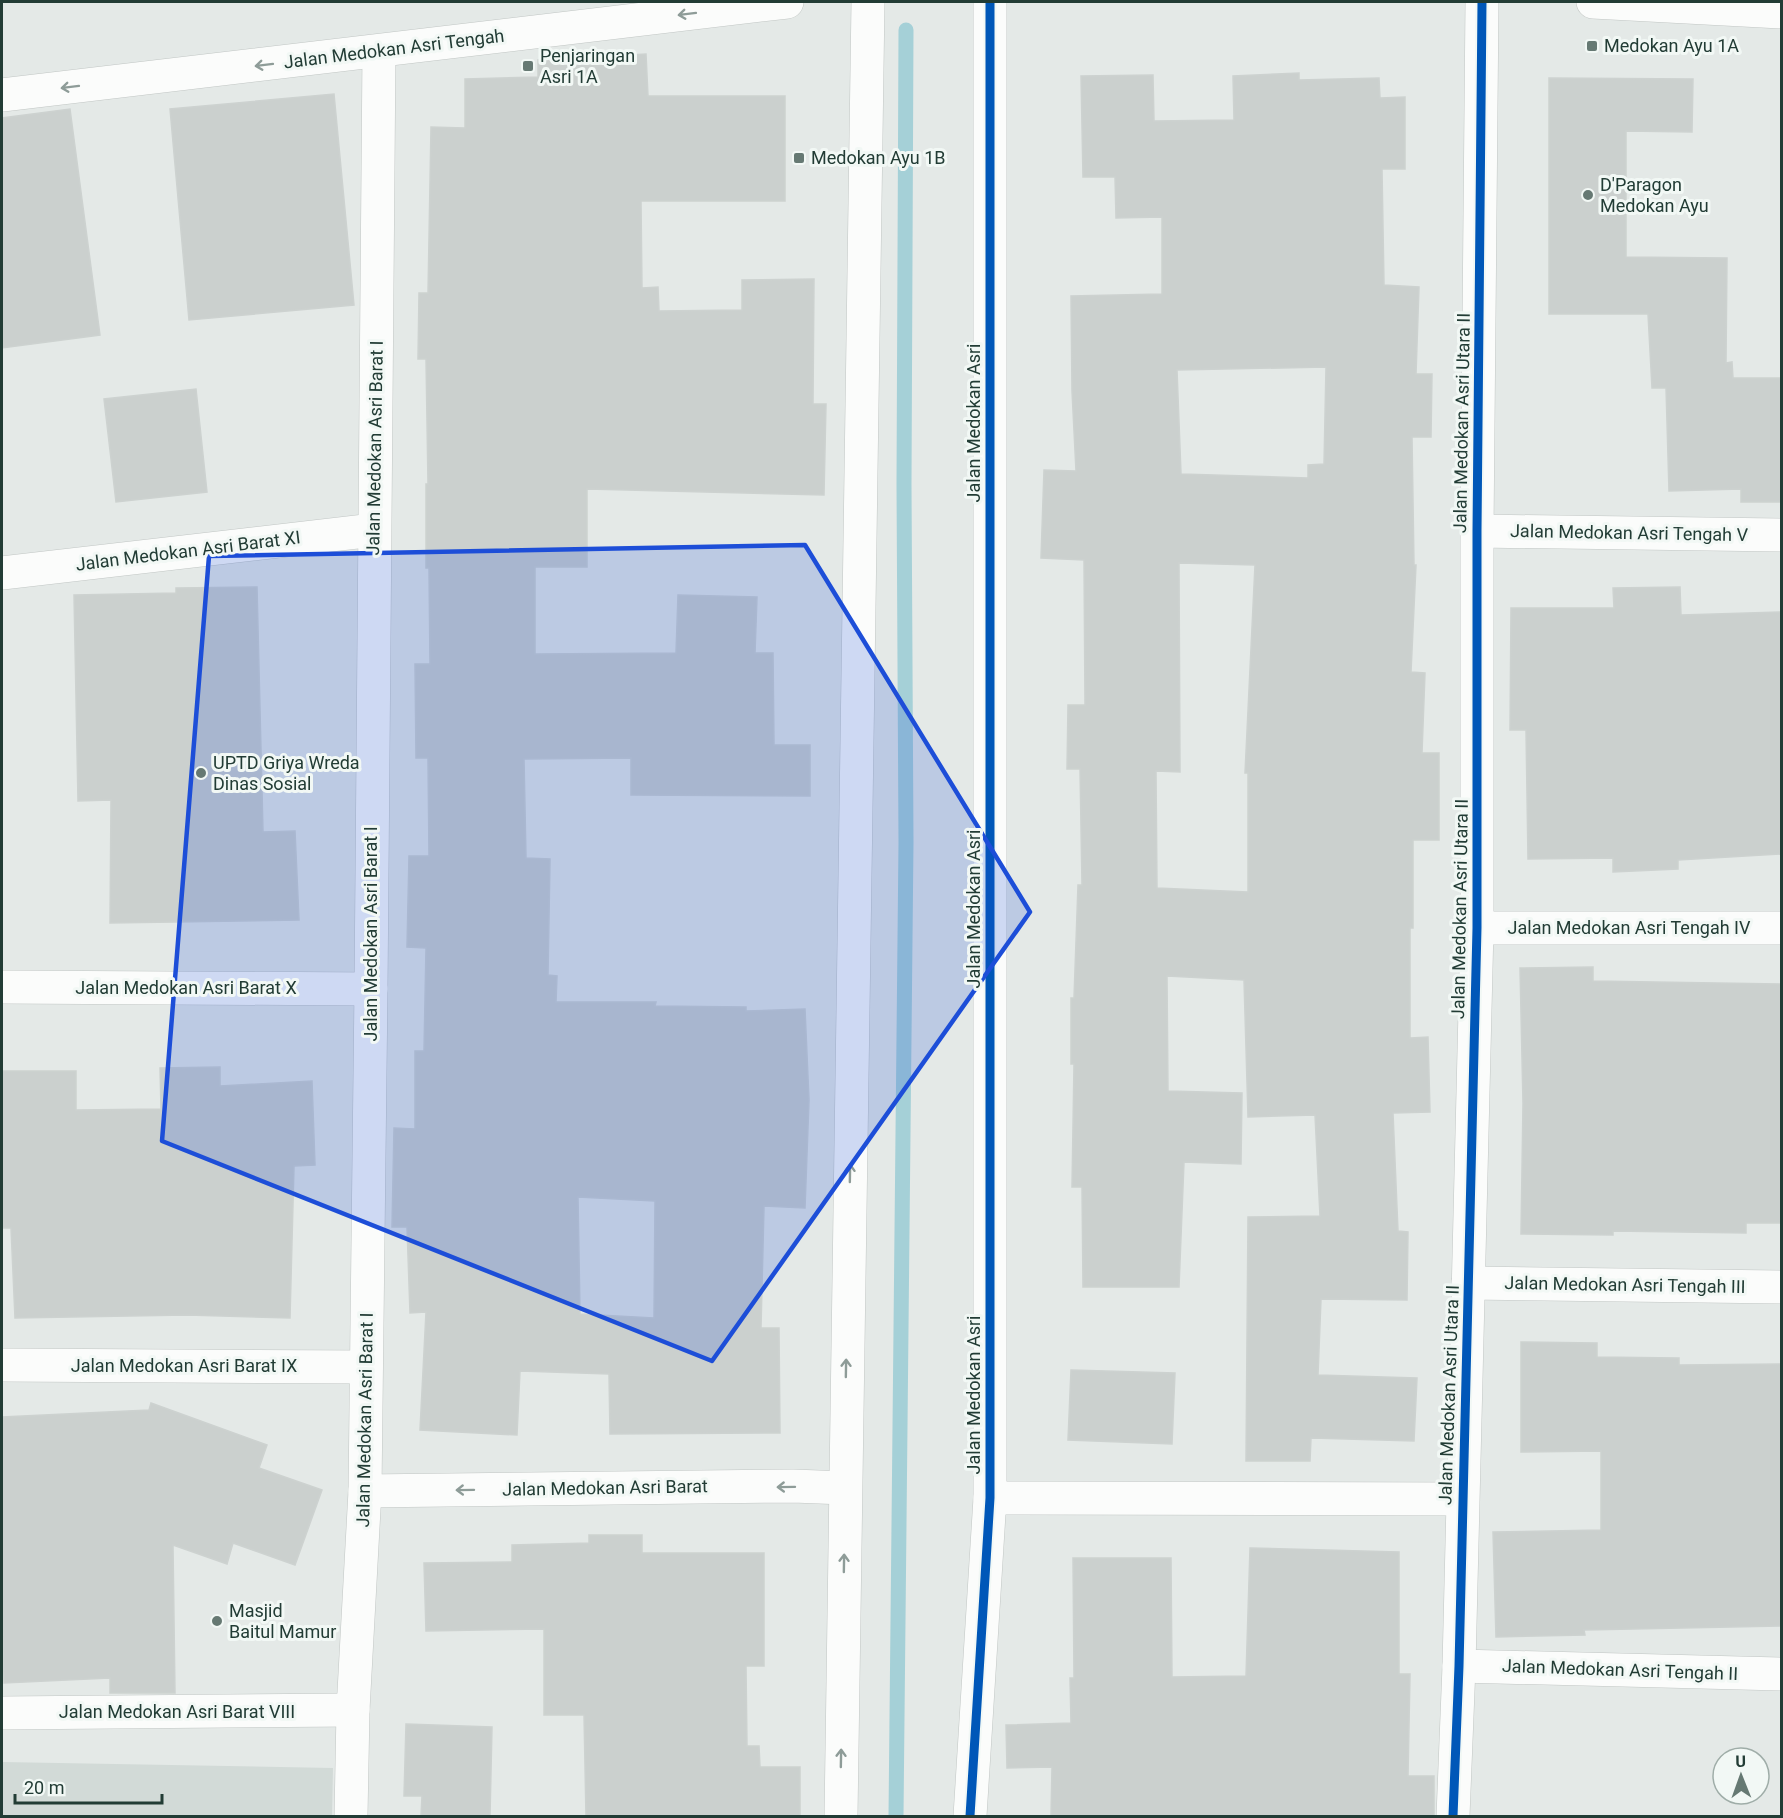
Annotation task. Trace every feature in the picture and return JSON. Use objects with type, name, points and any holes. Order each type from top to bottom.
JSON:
[{"type":"street","name":"Jalan Medokan Asri Tengah","points":[[2,95],[787,2]]},
{"type":"street","points":[[841,1816],[844,1488],[868,2]]},
{"type":"street","name":"Jalan Medokan Asri","points":[[970,1816],[990,1498],[990,2]]},
{"type":"street","name":"Jalan Medokan Asri Utara II","points":[[1453,1816],[1478,928],[1477,531],[1482,2]]},
{"type":"street","points":[[1593,2],[1782,12]]},
{"type":"street","name":"Jalan Medokan Asri Barat I","points":[[351,1816],[353,1710],[364,1491],[366,1367],[379,51]]},
{"type":"street","name":"Jalan Medokan Asri Barat XI","points":[[2,573],[374,530]]},
{"type":"street","name":"Jalan Medokan Asri Tengah V","points":[[1477,531],[1782,535]]},
{"type":"street","name":"Jalan Medokan Asri Tengah IV","points":[[1478,928],[1782,928]]},
{"type":"street","name":"Jalan Medokan Asri Barat X","points":[[2,987],[371,989]]},
{"type":"street","name":"Jalan Medokan Asri Tengah III","points":[[1468,1283],[1782,1287]]},
{"type":"street","name":"Jalan Medokan Asri Barat IX","points":[[2,1365],[366,1367]]},
{"type":"street","name":"Jalan Medokan Asri Barat","points":[[364,1491],[793,1486],[844,1488]]},
{"type":"street","points":[[990,1498],[1462,1499]]},
{"type":"street","name":"Jalan Medokan Asri Tengah II","points":[[1459,1666],[1782,1674]]},
{"type":"street","name":"Jalan Medokan Asri Barat VIII","points":[[2,1713],[353,1710]]},
{"type":"highlighted area","points":[[805,545],[1030,912],[712,1361],[162,1141],[209,556]]},
{"type":"shaded area","points":[[2,1762],[333,1768],[332,1816],[2,1816]]},
{"type":"building","points":[[646,54],[648,96],[785,96],[785,201],[641,201],[642,288],[658,287],[659,311],[742,310],[742,280],[814,279],[813,404],[826,404],[824,495],[587,489],[587,567],[535,567],[535,654],[676,653],[678,595],[757,597],[755,653],[773,653],[774,745],[810,745],[810,796],[631,795],[631,758],[524,759],[526,858],[550,859],[548,975],[557,976],[556,1002],[656,1002],[655,1006],[746,1007],[746,1011],[805,1009],[809,1100],[805,1208],[764,1206],[761,1328],[779,1328],[780,1433],[610,1434],[609,1374],[520,1371],[517,1435],[420,1430],[426,1312],[410,1313],[407,1227],[392,1227],[394,1128],[415,1129],[415,1051],[424,1051],[426,948],[407,947],[409,856],[429,856],[428,758],[416,758],[415,664],[430,664],[429,568],[426,568],[426,484],[428,484],[426,359],[418,359],[419,293],[428,293],[431,127],[465,128],[465,79],[538,77],[538,60]],"holes":[[[578,1197],[655,1201],[654,1318],[580,1314]]]},
{"type":"building","points":[[1299,73],[1299,80],[1379,78],[1380,98],[1405,97],[1405,169],[1382,169],[1384,285],[1419,287],[1416,374],[1432,374],[1431,437],[1412,437],[1414,565],[1416,565],[1411,672],[1425,673],[1422,753],[1439,753],[1439,840],[1413,840],[1413,928],[1410,928],[1410,1038],[1428,1037],[1430,1112],[1393,1113],[1398,1231],[1408,1232],[1407,1300],[1321,1299],[1318,1375],[1417,1378],[1414,1441],[1311,1438],[1310,1461],[1246,1461],[1248,1217],[1320,1216],[1315,1115],[1248,1117],[1244,980],[1167,976],[1168,1091],[1242,1093],[1241,1164],[1184,1162],[1179,1287],[1083,1287],[1082,1187],[1072,1187],[1074,1064],[1071,1064],[1071,998],[1074,998],[1078,885],[1082,885],[1080,769],[1067,769],[1068,705],[1085,705],[1084,560],[1041,558],[1044,470],[1076,471],[1071,296],[1162,294],[1162,217],[1116,218],[1115,177],[1083,177],[1081,76],[1153,75],[1154,121],[1234,120],[1233,76]],"holes":[[[1326,367],[1324,464],[1308,465],[1308,478],[1181,474],[1177,370]],[[1179,563],[1255,565],[1245,773],[1248,773],[1248,892],[1157,888],[1156,771],[1180,772]]]},
{"type":"building","points":[[1549,78],[1693,79],[1692,132],[1626,131],[1626,257],[1727,258],[1726,363],[1732,362],[1733,378],[1782,378],[1782,502],[1741,502],[1741,489],[1669,491],[1666,388],[1652,388],[1648,314],[1549,314]]},
{"type":"building","points":[[334,94],[354,305],[189,320],[170,109]]},
{"type":"building","points":[[70,109],[100,335],[2,348],[2,118]]},
{"type":"building","points":[[196,389],[207,492],[116,502],[104,399]]},
{"type":"building","points":[[257,587],[263,832],[295,831],[299,920],[110,923],[111,800],[78,801],[74,595],[176,593],[176,588]]},
{"type":"building","points":[[1680,587],[1681,615],[1782,612],[1782,854],[1678,860],[1678,869],[1613,872],[1613,858],[1528,859],[1526,730],[1510,730],[1511,608],[1614,608],[1613,588]]},
{"type":"building","points":[[1593,967],[1593,981],[1782,984],[1782,1223],[1746,1223],[1746,1233],[1613,1231],[1613,1235],[1521,1234],[1523,1103],[1520,968]]},
{"type":"building","points":[[220,1067],[220,1086],[312,1081],[315,1165],[294,1166],[290,1318],[187,1315],[15,1318],[11,1228],[2,1228],[2,1071],[76,1071],[76,1110],[161,1109],[160,1068]]},
{"type":"building","points":[[1521,1342],[1597,1343],[1597,1357],[1679,1358],[1679,1365],[1782,1364],[1782,1626],[1584,1630],[1585,1635],[1496,1637],[1493,1532],[1601,1530],[1601,1451],[1521,1452]]},
{"type":"building","points":[[1071,1370],[1175,1373],[1172,1444],[1068,1440]]},
{"type":"building","points":[[151,1403],[267,1445],[259,1468],[322,1490],[295,1565],[233,1543],[227,1564],[173,1545],[175,1693],[110,1693],[110,1678],[4,1683],[2,1417],[149,1410]]},
{"type":"building","points":[[589,1535],[642,1535],[642,1553],[764,1553],[764,1666],[746,1666],[747,1746],[759,1746],[760,1767],[800,1767],[800,1816],[586,1816],[584,1715],[544,1715],[544,1629],[426,1631],[424,1563],[512,1562],[512,1545],[589,1543]]},
{"type":"building","points":[[1250,1548],[1399,1552],[1399,1674],[1410,1674],[1408,1776],[1434,1776],[1434,1816],[1051,1816],[1052,1767],[1007,1768],[1006,1725],[1071,1723],[1070,1678],[1074,1678],[1073,1558],[1171,1558],[1172,1677],[1246,1676]]},
{"type":"building","points":[[406,1724],[492,1727],[490,1816],[421,1816],[422,1796],[404,1796]]},
{"type":"waterway","points":[[896,1816],[906,842],[904,484],[906,30]]},
{"type":"cycle path","points":[[970,1816],[990,1498],[990,2]]},
{"type":"cycle path","points":[[1453,1816],[1459,1666],[1477,928],[1477,531],[1482,2]]},
{"type":"place","name":"Medokan Ayu 1A","points":[[1592,46]]},
{"type":"place","name":"Penjaringan Asri 1A","points":[[528,66]]},
{"type":"place","name":"Medokan Ayu 1B","points":[[799,158]]},
{"type":"place","name":"D'Paragon Medokan Ayu","points":[[1588,195]]},
{"type":"place","name":"UPTD Griya Wreda Dinas Sosial","points":[[201,773]]},
{"type":"place","name":"Masjid Baitul Mamur","points":[[217,1621]]}]
